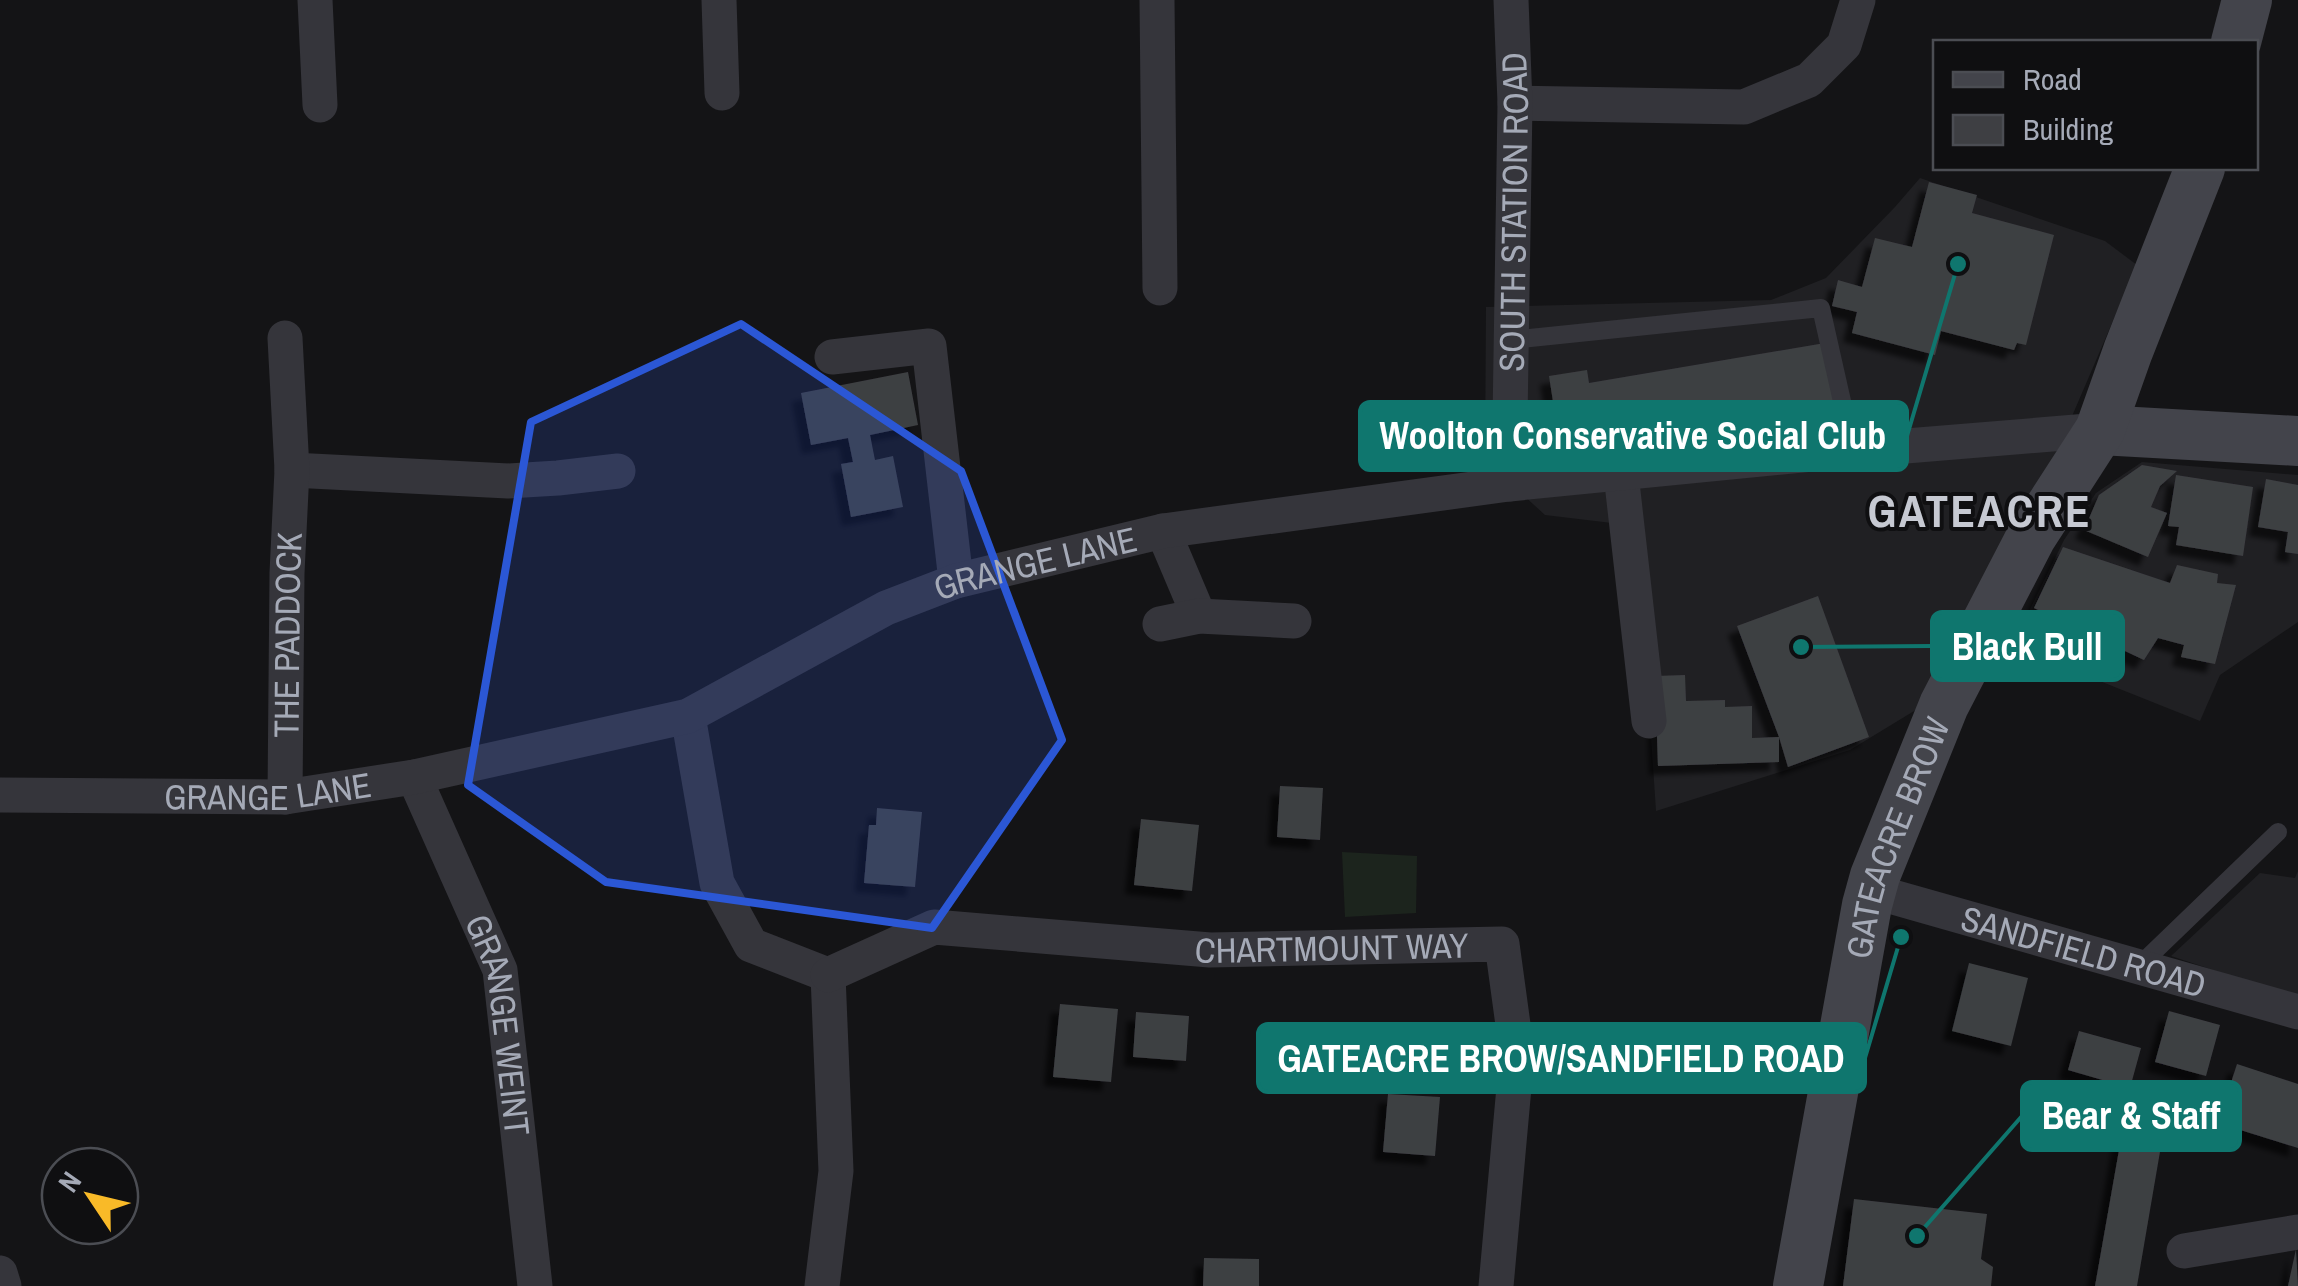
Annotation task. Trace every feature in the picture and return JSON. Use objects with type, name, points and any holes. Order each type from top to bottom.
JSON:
[{"type":"main road","points":[[2237,40],[2247,0]]},
{"type":"main road","name":"GATEACRE BROW","points":[[1798,1286],[1872,891],[1902,807],[1944,705],[2030,537],[2100,430],[2199,170]]},
{"type":"main road","points":[[2100,430],[2298,441]]},
{"type":"street","points":[[314,0],[320,105]]},
{"type":"street","points":[[719,0],[722,93]]},
{"type":"street","points":[[1157,0],[1160,288]]},
{"type":"street","name":"SOUTH STATION ROAD","points":[[1509,484],[1515,103],[1511,0]]},
{"type":"street","points":[[1515,103],[1744,107],[1809,80],[1844,45],[1858,0]]},
{"type":"street","name":"THE PADDOCK","points":[[284,797],[292,470],[285,338]]},
{"type":"street","points":[[832,357],[929,346],[956,581]]},
{"type":"street","name":"GRANGE LANE","points":[[0,795],[284,797],[414,777],[688,716],[886,608],[956,581],[1163,530],[1509,484],[2100,430]]},
{"type":"street","points":[[292,470],[508,481],[618,471]]},
{"type":"street","points":[[1621,474],[1648,721]]},
{"type":"street","points":[[1163,530],[1199,616]]},
{"type":"street","points":[[1160,624],[1199,616],[1294,621]]},
{"type":"street","points":[[688,716],[718,882],[751,945],[828,974],[836,1171],[822,1286]]},
{"type":"street","name":"GRANGE WEINT","points":[[414,777],[500,970],[535,1286]]},
{"type":"street","name":"SANDFIELD ROAD","points":[[1872,891],[2298,1012]]},
{"type":"street","name":"CHARTMOUNT WAY","points":[[828,974],[934,927],[1210,950],[1502,944],[1517,1054],[1496,1286]]},
{"type":"street","points":[[2184,1251],[2298,1232]]},
{"type":"street","points":[[0,1273],[4,1286]]},
{"type":"lane","points":[[1511,340],[1822,308],[1853,450]]},
{"type":"lane","points":[[2139,966],[2278,832]]},
{"type":"highlighted area","points":[[741,324],[961,471],[1062,740],[932,928],[606,882],[468,785],[531,422]]},
{"type":"shaded area","points":[[1920,178],[2105,241],[2137,265],[2048,472],[1919,708],[1850,750],[1656,811],[1637,526],[1545,515],[1485,460],[1486,307],[1771,300],[1826,278]]},
{"type":"shaded area","points":[[2142,462],[2298,475],[2298,622],[2220,675],[2200,721],[2012,646],[2064,540],[2096,493]]},
{"type":"shaded area","points":[[1342,852],[1417,856],[1416,913],[1345,917]]},
{"type":"shaded area","points":[[2298,871],[2298,998],[2171,956],[2260,873],[2295,878]]},
{"type":"building","points":[[1929,182],[1977,195],[1972,213],[2054,235],[2026,345],[2017,343],[2014,350],[1941,331],[1935,355],[1852,333],[1857,312],[1832,306],[1838,280],[1862,287],[1875,238],[1912,247]]},
{"type":"building","points":[[1825,343],[1837,416],[1793,423],[1792,413],[1561,452],[1549,376],[1587,370],[1589,383]]},
{"type":"building","points":[[908,372],[918,425],[870,435],[875,460],[893,456],[903,507],[851,517],[841,464],[853,462],[848,438],[811,445],[801,393]]},
{"type":"building","points":[[2142,465],[2177,471],[2160,486],[2151,507],[2167,513],[2148,557],[2084,530],[2099,495]]},
{"type":"building","points":[[2176,475],[2253,487],[2243,556],[2176,545],[2179,527],[2168,526]]},
{"type":"building","points":[[2266,479],[2298,485],[2298,554],[2285,552],[2288,532],[2258,527]]},
{"type":"building","points":[[2063,547],[2170,583],[2177,565],[2218,574],[2217,583],[2236,585],[2215,664],[2181,657],[2184,645],[2158,638],[2144,660],[2034,608]]},
{"type":"building","points":[[1818,596],[1869,737],[1788,767],[1737,626]]},
{"type":"building","points":[[1685,675],[1686,701],[1725,700],[1725,707],[1752,706],[1752,738],[1779,737],[1779,762],[1658,766],[1655,676]]},
{"type":"building","points":[[1280,786],[1323,788],[1320,840],[1277,837]]},
{"type":"building","points":[[877,808],[922,812],[915,887],[864,883],[869,825],[876,825]]},
{"type":"building","points":[[1141,819],[1199,825],[1192,891],[1134,885]]},
{"type":"building","points":[[1969,963],[2028,978],[2011,1046],[1952,1031]]},
{"type":"building","points":[[1060,1004],[1118,1009],[1111,1082],[1053,1077]]},
{"type":"building","points":[[2169,1011],[2220,1025],[2206,1076],[2155,1062]]},
{"type":"building","points":[[1136,1012],[1189,1016],[1186,1061],[1133,1057]]},
{"type":"building","points":[[2079,1031],[2141,1048],[2130,1088],[2068,1070]]},
{"type":"building","points":[[2237,1064],[2298,1084],[2298,1148],[2218,1123]]},
{"type":"building","points":[[1388,1094],[1440,1097],[1435,1156],[1383,1152]]},
{"type":"building","points":[[2122,1133],[2162,1140],[2137,1286],[2095,1286]]},
{"type":"building","points":[[1854,1199],[1987,1214],[1981,1259],[1993,1267],[1991,1286],[1843,1286]]},
{"type":"building","points":[[2296,1249],[2298,1286],[2288,1286]]},
{"type":"building","points":[[1204,1258],[1259,1259],[1259,1286],[1203,1286]]},
{"type":"place","name":"Woolton Conservative Social Club","points":[[1958,264]]},
{"type":"place","name":"Black Bull","points":[[1801,647]]},
{"type":"place","name":"GATEACRE BROW/SANDFIELD ROAD","points":[[1901,937]]},
{"type":"place","name":"Bear & Staff","points":[[1917,1236]]},
{"type":"district","name":"GATEACRE","points":[[1980,510]]}]
